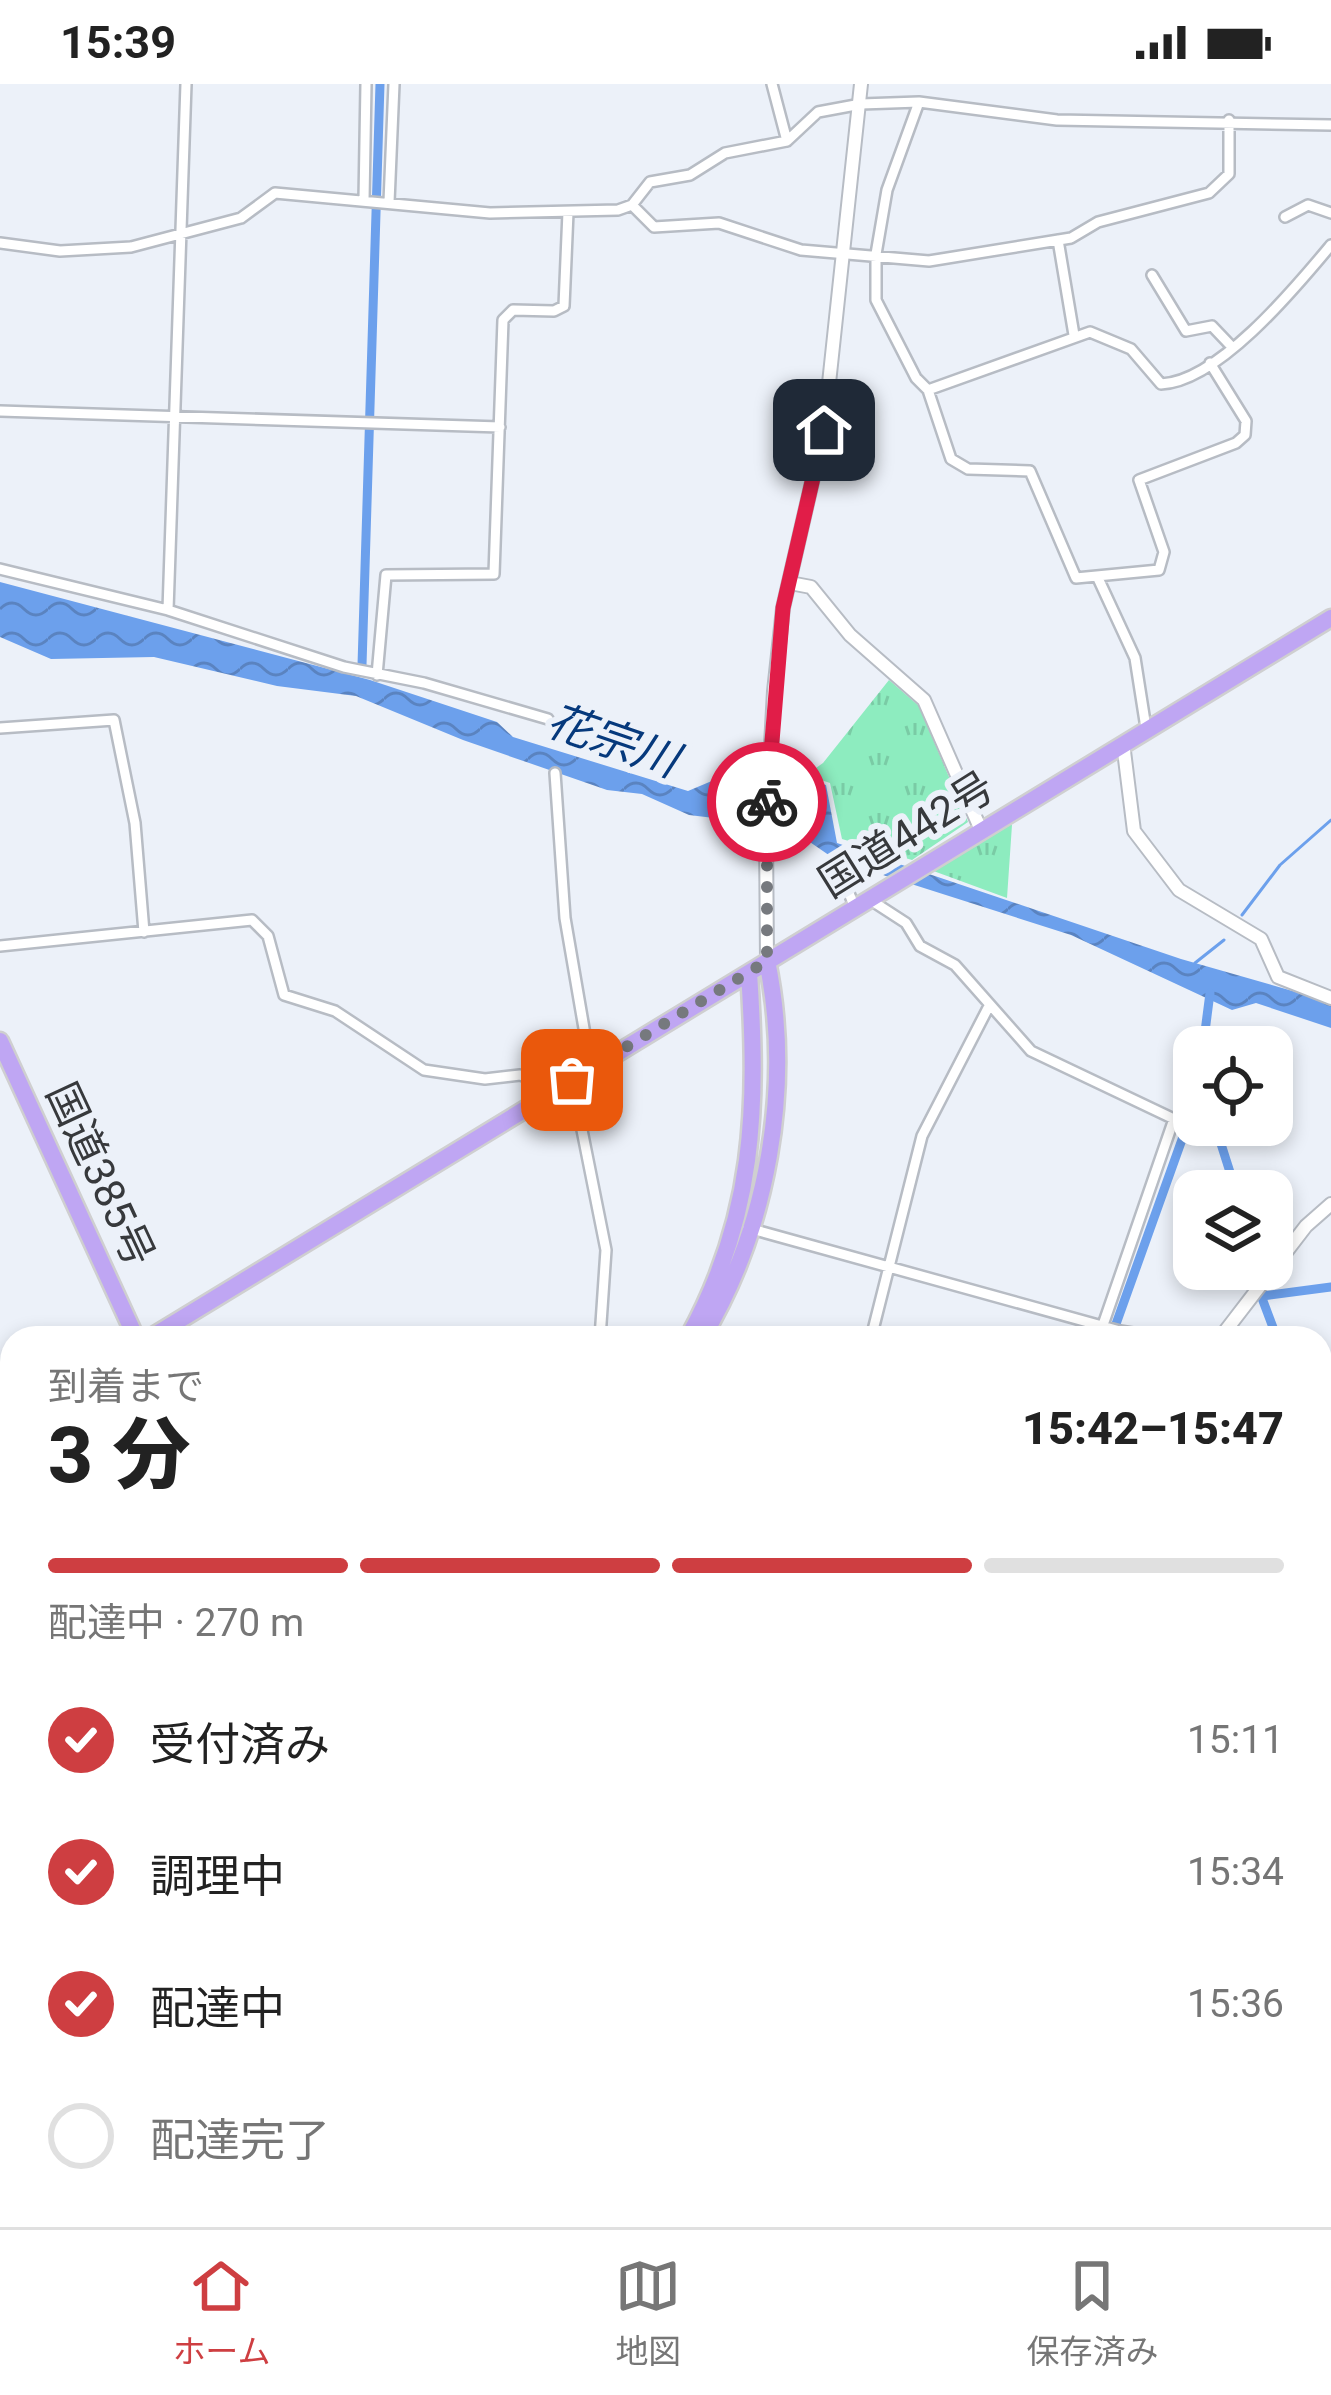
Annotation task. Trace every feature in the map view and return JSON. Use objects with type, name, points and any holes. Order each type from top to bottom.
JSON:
[{"type":"highway","name":"国道442号","points":[[170,1326],[1331,618]]},
{"type":"highway","points":[[706,1326],[743,1227],[776,1084],[775,956]]},
{"type":"highway","points":[[694,1326],[743,1227],[754,1131],[749,973]]},
{"type":"highway","name":"国道385号","points":[[0,1041],[131,1326]]},
{"type":"main road","points":[[775,956],[766,834],[768,764],[790,583],[824,430],[862,84]]},
{"type":"main road","points":[[790,583],[811,587],[850,635],[923,700],[981,830]]},
{"type":"main road","points":[[1123,743],[1134,831],[1180,890],[1261,939],[1278,977],[1331,998]]},
{"type":"main road","points":[[1228,1326],[1249,1295],[1331,1204]]},
{"type":"street","points":[[168,610],[186,84]]},
{"type":"street","points":[[366,84],[377,201]]},
{"type":"street","points":[[377,201],[394,84]]},
{"type":"street","points":[[772,84],[787,141]]},
{"type":"street","points":[[0,243],[60,251],[131,248],[241,218],[275,193],[490,213],[632,205],[650,182],[689,175],[725,153],[787,141],[818,112],[861,104],[919,102],[1057,120],[1331,125]]},
{"type":"street","points":[[919,102],[887,190],[876,258],[877,309],[928,390],[951,459],[968,469],[1030,471],[1076,578],[1159,570],[1165,552],[1139,480],[1236,443],[1245,435],[1246,421],[1210,363]]},
{"type":"street","points":[[632,205],[654,227],[719,224],[801,250],[929,261],[1058,240],[1098,222],[1219,188],[1229,174],[1229,120]]},
{"type":"street","points":[[1285,217],[1308,205],[1331,213]]},
{"type":"street","points":[[377,675],[386,575],[494,574],[503,320],[513,310],[554,311],[564,306],[568,212]]},
{"type":"street","points":[[1058,240],[1074,335]]},
{"type":"street","points":[[928,390],[1090,332],[1118,340],[1161,384],[1210,363],[1232,347],[1331,245]]},
{"type":"street","points":[[1152,275],[1186,331],[1212,326],[1232,347]]},
{"type":"street","points":[[0,411],[500,427]]},
{"type":"street","points":[[0,569],[168,610],[377,675],[424,683],[548,719]]},
{"type":"street","points":[[1097,576],[1135,658],[1147,728]]},
{"type":"street","points":[[0,728],[114,720],[135,824],[144,932]]},
{"type":"street","points":[[555,772],[565,918],[591,1069]]},
{"type":"street","points":[[743,1227],[1111,1326],[1174,1119],[1031,1051],[955,965],[920,946],[906,923],[862,904],[838,866]]},
{"type":"street","points":[[0,946],[260,923],[284,995],[335,1011],[424,1070],[485,1079],[520,1075],[531,1079],[543,1098]]},
{"type":"street","points":[[875,1326],[922,1136],[989,1006]]},
{"type":"street","points":[[572,1080],[606,1250],[601,1326]]},
{"type":"green space","points":[[889,680],[919,706],[968,822],[912,860],[842,839],[830,783],[806,775],[823,763]]},
{"type":"green space","points":[[995,821],[1012,825],[1007,898],[928,869]]},
{"type":"water","points":[[0,582],[370,680],[497,722],[513,737],[688,791],[745,767],[826,785],[837,843],[1181,959],[1324,1000],[1331,1003],[1331,1028],[1256,1003],[1232,1010],[1071,935],[836,860],[788,827],[689,815],[642,794],[607,790],[463,740],[356,696],[277,686],[154,657],[51,659],[0,637]]},
{"type":"waterway","points":[[362,665],[380,84]]},
{"type":"waterway","points":[[1242,915],[1280,865],[1331,820]]},
{"type":"waterway","points":[[1195,963],[1224,940]]},
{"type":"waterway","points":[[1206,1026],[1210,993]]},
{"type":"waterway","points":[[1115,1326],[1180,1146]]},
{"type":"waterway","points":[[1222,1146],[1229,1170]]},
{"type":"waterway","points":[[1263,1296],[1331,1287]]},
{"type":"waterway","points":[[1259,1290],[1272,1326]]},
{"type":"way so far","points":[[572,1080],[767,961],[767,802]]},
{"type":"route","points":[[767,802],[783,608],[824,430]]},
{"type":"water label","name":"花宗川","points":[[613,740]]}]
